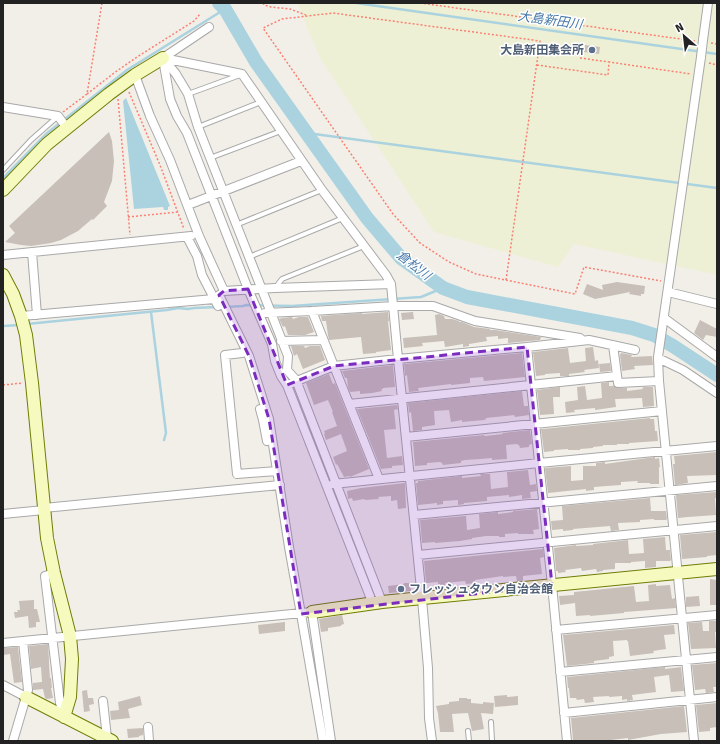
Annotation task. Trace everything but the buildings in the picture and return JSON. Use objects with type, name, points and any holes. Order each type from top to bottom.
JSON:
[{"type":"street","points":[[658,357],[708,3]]},
{"type":"street","points":[[3,190],[47,144],[109,94],[135,75],[209,27]]},
{"type":"street","points":[[162,58],[242,74],[322,190],[386,275],[391,284],[422,598],[428,668],[429,718],[432,741]]},
{"type":"street","points":[[162,58],[176,74],[188,94],[198,127],[288,356],[287,370],[296,380],[337,484],[378,603]]},
{"type":"street","points":[[162,58],[170,99],[177,116],[187,133],[248,289],[272,344],[275,361],[281,376],[287,385],[326,485],[378,603]]},
{"type":"street","points":[[135,75],[150,116],[170,160],[188,206],[219,295],[242,353],[263,420],[274,471],[280,485],[289,547],[306,613],[331,741]]},
{"type":"street","points":[[3,107],[58,116],[67,128]]},
{"type":"street","points":[[188,206],[301,160]]},
{"type":"street","points":[[3,255],[199,236]]},
{"type":"street","points":[[187,237],[197,256],[202,275],[219,295],[249,356],[269,419],[274,471]]},
{"type":"street","points":[[32,252],[38,315]]},
{"type":"street","points":[[3,275],[13,294],[26,336],[47,538],[70,636],[72,659],[70,697],[64,717]]},
{"type":"street","points":[[21,316],[219,295],[248,289],[391,284]]},
{"type":"street","points":[[668,292],[717,304]]},
{"type":"street","points":[[259,314],[270,312],[394,306],[433,306],[475,321],[589,340],[635,350]]},
{"type":"street","points":[[312,311],[379,479]]},
{"type":"street","points":[[664,318],[717,357]]},
{"type":"street","points":[[282,341],[323,340]]},
{"type":"street","points":[[287,385],[296,380],[334,366],[589,340]]},
{"type":"street","points":[[613,345],[618,383],[659,381]]},
{"type":"street","points":[[527,347],[567,741]]},
{"type":"street","points":[[242,353],[225,355],[237,474],[274,471]]},
{"type":"street","points":[[275,361],[288,356]]},
{"type":"street","points":[[694,741],[669,490],[658,358],[683,370],[717,393]]},
{"type":"street","points":[[350,404],[618,376]]},
{"type":"street","points":[[406,436],[662,411]]},
{"type":"street","points":[[326,485],[717,446]]},
{"type":"street","points":[[3,514],[280,485]]},
{"type":"street","points":[[414,515],[717,486]]},
{"type":"street","points":[[418,555],[717,526]]},
{"type":"street","points":[[3,643],[306,613],[422,598],[717,569]]},
{"type":"street","points":[[54,573],[46,576],[60,703],[64,717]]},
{"type":"street","points":[[306,613],[323,741]]},
{"type":"street","points":[[556,630],[717,615]]},
{"type":"street","points":[[13,741],[28,690],[23,641]]},
{"type":"street","points":[[560,672],[717,657]]},
{"type":"street","points":[[3,685],[110,740]]},
{"type":"street","points":[[564,713],[717,697]]},
{"type":"street","points":[[103,702],[110,740]]},
{"type":"street","points":[[148,727],[149,741]]},
{"type":"lane","points":[[188,94],[242,74]]},
{"type":"lane","points":[[198,127],[261,102]]},
{"type":"lane","points":[[3,170],[31,140],[58,116]]},
{"type":"lane","points":[[210,158],[281,131]]},
{"type":"lane","points":[[236,225],[322,190]]},
{"type":"lane","points":[[248,257],[343,218]]},
{"type":"lane","points":[[275,288],[282,279],[364,246]]},
{"type":"lane","points":[[491,722],[492,741]]},
{"type":"lane","points":[[468,731],[470,741]]},
{"type":"path","points":[[87,94],[102,3]]},
{"type":"path","points":[[263,3],[264,5],[270,7],[290,9],[307,15]]},
{"type":"path","points":[[420,3],[717,44]]},
{"type":"path","points":[[506,280],[540,41],[333,13],[282,19],[263,28],[393,214],[420,243],[449,262],[476,274],[575,294],[584,267],[669,282]]},
{"type":"path","points":[[58,116],[114,73],[194,21],[200,14]]},
{"type":"path","points":[[580,58],[699,75]]},
{"type":"path","points":[[701,60],[717,65]]},
{"type":"path","points":[[537,65],[608,75],[609,62]]},
{"type":"path","points":[[128,92],[156,157],[187,237]]},
{"type":"path","points":[[123,96],[118,99],[131,242]]},
{"type":"path","points":[[128,217],[178,212]]},
{"type":"path","points":[[3,385],[32,383]]},
{"type":"highlighted area","points":[[248,289],[287,385],[334,366],[527,347],[552,585],[301,614],[269,419],[249,356],[219,295],[224,291]]},
{"type":"green space","points":[[297,3],[717,3],[717,275],[574,244],[558,267],[434,232],[320,58]]},
{"type":"water","points":[[126,98],[170,206],[168,207],[168,210],[164,210],[163,207],[134,209],[123,101]]},
{"type":"waterway","name":"倉松川","points":[[219,3],[225,9],[256,62],[367,218],[401,258],[443,288],[467,297],[632,328],[654,335],[717,375]]},
{"type":"waterway","name":"大島新田川","points":[[356,3],[717,54]]},
{"type":"waterway","points":[[3,178],[46,134],[127,70],[225,9]]},
{"type":"waterway","points":[[307,133],[717,188]]},
{"type":"waterway","points":[[226,307],[246,305],[292,306],[421,297],[443,288]]},
{"type":"waterway","points":[[27,324],[178,308],[188,309],[217,307]]},
{"type":"waterway","points":[[151,312],[166,433],[164,440]]},
{"type":"waterway","points":[[3,326],[20,325]]},
{"type":"place","name":"大島新田集会所","points":[[592,50]]},
{"type":"place","name":"フレッシュタウン自治会館","points":[[401,589]]}]
